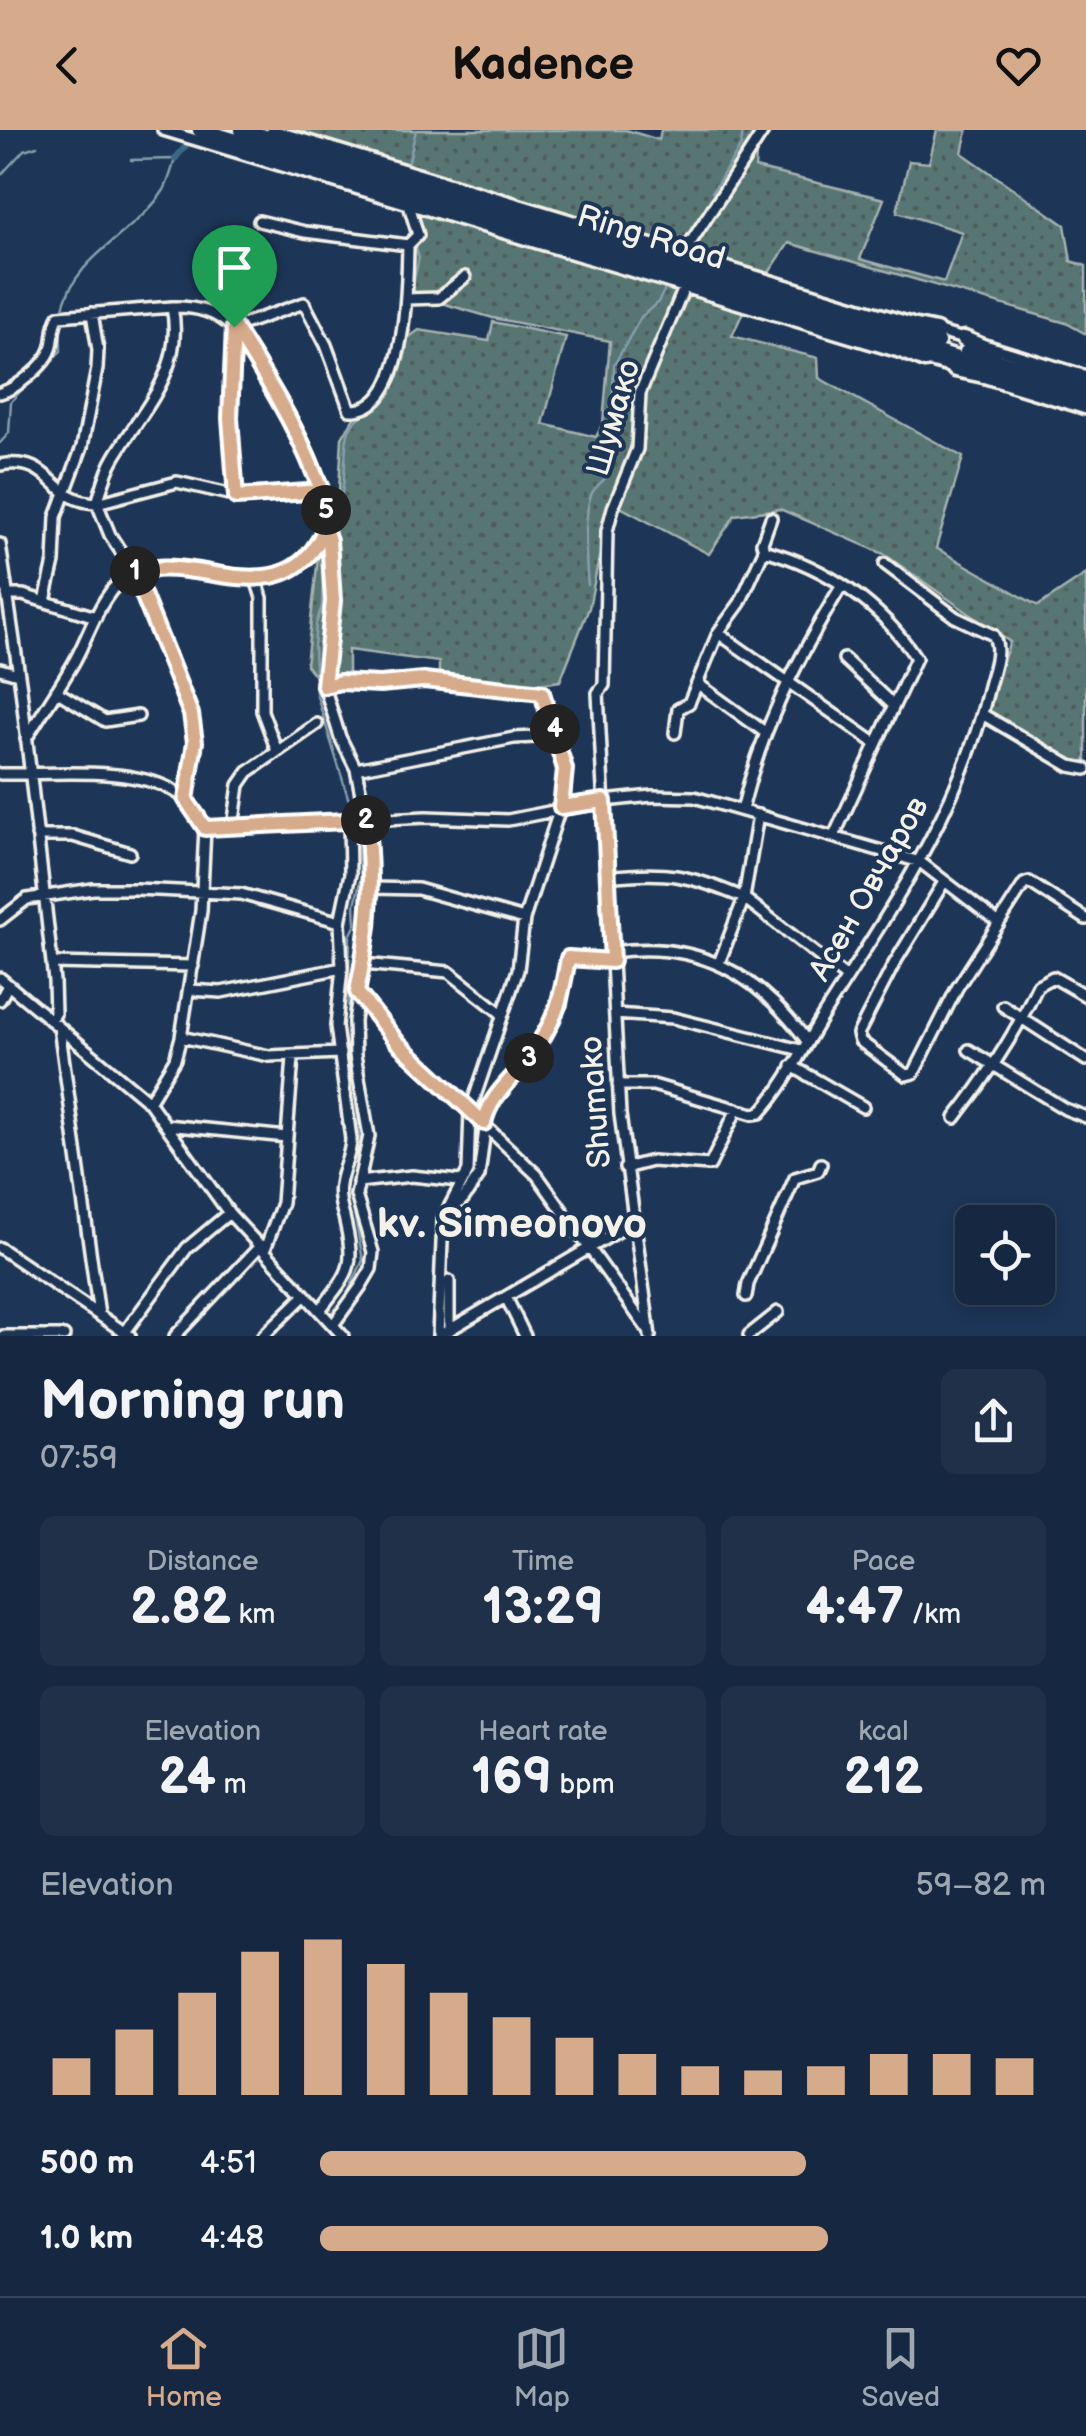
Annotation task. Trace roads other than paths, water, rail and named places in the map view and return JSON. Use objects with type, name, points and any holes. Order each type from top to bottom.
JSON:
[{"type":"highway","name":"Ring Road","points":[[242,130],[343,167]]},
{"type":"highway","points":[[208,132],[281,166],[343,167]]},
{"type":"highway","name":"Ring Road","points":[[208,132],[343,167],[1086,398]]},
{"type":"highway","points":[[294,137],[343,167]]},
{"type":"highway","points":[[848,321],[936,331]]},
{"type":"highway","points":[[848,321],[926,360]]},
{"type":"highway","name":"Ring Road","points":[[848,321],[1086,386]]},
{"type":"highway","points":[[964,339],[1043,372]]},
{"type":"highway","points":[[955,369],[1054,388]]},
{"type":"street","points":[[163,130],[1086,409]]},
{"type":"street","points":[[272,130],[1086,376]]},
{"type":"street","points":[[683,254],[764,130]]},
{"type":"street","points":[[234,327],[304,303],[326,345],[350,410],[358,411],[372,403],[384,387],[401,344],[408,245],[418,236],[409,204]]},
{"type":"street","points":[[259,222],[408,245]]},
{"type":"street","points":[[406,298],[439,298],[464,277]]},
{"type":"street","name":"Shumako","points":[[649,1334],[625,1168],[618,1085],[598,693],[604,685],[607,531],[636,449],[640,393],[684,288]]},
{"type":"street","points":[[0,392],[23,380],[51,353],[55,322],[62,316],[190,306],[234,327],[297,428],[322,491],[333,601],[324,686],[340,737],[356,769],[366,820],[372,888],[357,992],[355,1055],[369,1136],[358,1182],[359,1209],[373,1252],[371,1269],[332,1325]]},
{"type":"street","points":[[172,307],[176,340],[172,360],[111,463],[97,503],[110,535],[134,572],[191,714],[195,742],[186,800]]},
{"type":"street","points":[[45,601],[54,562],[56,517],[82,446],[96,369],[98,350],[92,314]]},
{"type":"street","points":[[234,327],[230,418],[236,497]]},
{"type":"street","points":[[0,465],[17,462],[34,466],[72,499],[97,503],[177,482],[236,497],[322,491]]},
{"type":"street","points":[[675,732],[678,709],[690,703],[718,634],[740,603],[764,550],[762,544],[771,518]]},
{"type":"street","points":[[26,739],[112,591],[134,572],[168,567],[272,576],[298,566],[327,535]]},
{"type":"street","points":[[0,544],[52,963],[54,1023],[99,1315]]},
{"type":"street","points":[[764,550],[789,556],[842,585],[875,609],[901,635],[916,658],[834,836]]},
{"type":"street","name":"Асен Овчаров","points":[[737,1110],[760,1113],[920,862],[949,802],[982,714],[997,640],[955,616],[885,564]]},
{"type":"street","points":[[255,576],[262,598],[262,711],[277,751]]},
{"type":"street","points":[[742,810],[751,770],[787,682],[842,585]]},
{"type":"street","points":[[7,595],[45,601],[96,618]]},
{"type":"street","points":[[718,634],[875,743]]},
{"type":"street","points":[[844,659],[893,705]]},
{"type":"street","points":[[0,669],[18,674]]},
{"type":"street","points":[[324,686],[340,682],[424,680],[542,693],[566,777],[561,807],[524,920],[518,970],[470,1111],[465,1178],[443,1219],[442,1334]]},
{"type":"street","points":[[698,684],[766,733]]},
{"type":"street","points":[[56,691],[105,721],[138,716]]},
{"type":"street","points":[[982,714],[1070,766],[1086,769]]},
{"type":"street","points":[[233,827],[239,785],[248,772],[317,724]]},
{"type":"street","points":[[356,769],[514,738],[556,736]]},
{"type":"street","points":[[0,774],[108,775],[148,781],[175,791],[186,800],[205,828],[202,893],[181,1037],[176,1059],[149,1102]]},
{"type":"street","points":[[205,828],[426,816],[508,820],[604,801],[652,796],[694,798],[920,862],[999,923]]},
{"type":"street","points":[[719,963],[744,898],[758,814]]},
{"type":"street","points":[[320,1310],[348,1272],[352,1252],[340,1204],[340,1184],[350,1158],[351,1139],[337,1012],[342,968],[340,922],[350,874],[349,822]]},
{"type":"street","points":[[37,836],[73,836],[130,853]]},
{"type":"street","points":[[607,877],[669,873],[692,877],[744,898],[847,978]]},
{"type":"street","points":[[944,882],[894,964],[858,1034],[860,1041],[906,1074],[914,1073],[957,988],[1024,884],[1028,882],[1086,919]]},
{"type":"street","points":[[0,920],[15,906],[44,896],[136,888],[258,898],[340,922]]},
{"type":"street","points":[[372,888],[418,889],[524,920]]},
{"type":"street","points":[[443,1219],[479,1176],[488,1106],[530,1056],[561,1004],[568,958],[612,957],[658,948],[719,963],[767,994],[804,1046]]},
{"type":"street","points":[[52,963],[193,966]]},
{"type":"street","points":[[362,964],[449,972],[502,1013]]},
{"type":"street","points":[[190,990],[221,992],[342,968]]},
{"type":"street","points":[[955,1118],[994,1067],[1038,984],[1053,977],[1086,996]]},
{"type":"street","points":[[0,1000],[4,982],[149,1102],[201,1178],[342,1336]]},
{"type":"street","points":[[357,992],[397,1042],[537,1174],[649,1334]]},
{"type":"street","points":[[1003,1006],[1086,1060]]},
{"type":"street","points":[[614,1014],[672,1018],[804,1046]]},
{"type":"street","points":[[181,1037],[269,1056],[340,1053]]},
{"type":"street","points":[[969,1050],[1066,1110],[1086,1117]]},
{"type":"street","points":[[175,1336],[263,1247],[282,1204],[293,1057]]},
{"type":"street","points":[[792,1066],[862,1107]]},
{"type":"street","points":[[618,1085],[653,1085],[737,1110],[710,1165],[652,1162],[625,1168]]},
{"type":"street","points":[[166,1124],[287,1136]]},
{"type":"street","points":[[746,1296],[795,1178],[818,1171],[822,1164]]},
{"type":"street","points":[[358,1182],[412,1176],[459,1181],[465,1178]]},
{"type":"street","points":[[0,1248],[128,1334],[187,1248],[230,1212]]},
{"type":"street","points":[[442,1334],[634,1222]]},
{"type":"street","points":[[442,1334],[449,1281]]},
{"type":"street","points":[[263,1336],[305,1294]]},
{"type":"street","points":[[506,1297],[525,1336]]},
{"type":"street","points":[[740,1336],[744,1332],[749,1336],[778,1312]]},
{"type":"street","points":[[3,1336],[64,1336]]},
{"type":"waterway","points":[[409,161],[416,130]]},
{"type":"waterway","points":[[712,192],[741,146],[743,130]]},
{"type":"waterway","points":[[175,159],[188,143]]},
{"type":"waterway","points":[[0,176],[24,150],[37,146]]},
{"type":"waterway","points":[[62,312],[78,275],[164,190],[175,159],[131,160]]},
{"type":"waterway","points":[[411,293],[419,258],[416,248]]},
{"type":"waterway","points":[[588,585],[587,512],[592,493],[609,475],[614,365],[641,317],[658,302],[665,289]]},
{"type":"waterway","points":[[49,362],[61,351],[60,325]]},
{"type":"waterway","points":[[330,531],[341,498],[349,431],[385,398],[399,376],[410,331],[406,326]]},
{"type":"waterway","points":[[0,443],[9,433],[11,402],[29,381]]},
{"type":"waterway","points":[[324,543],[322,606],[314,647],[316,693],[354,817]]},
{"type":"waterway","points":[[332,1313],[344,1301],[363,1260],[350,1192],[361,1150],[348,1024],[350,936],[356,924],[361,876],[356,825]]},
{"type":"district","name":"kv. Simeonovo","points":[[512,1224]]}]
